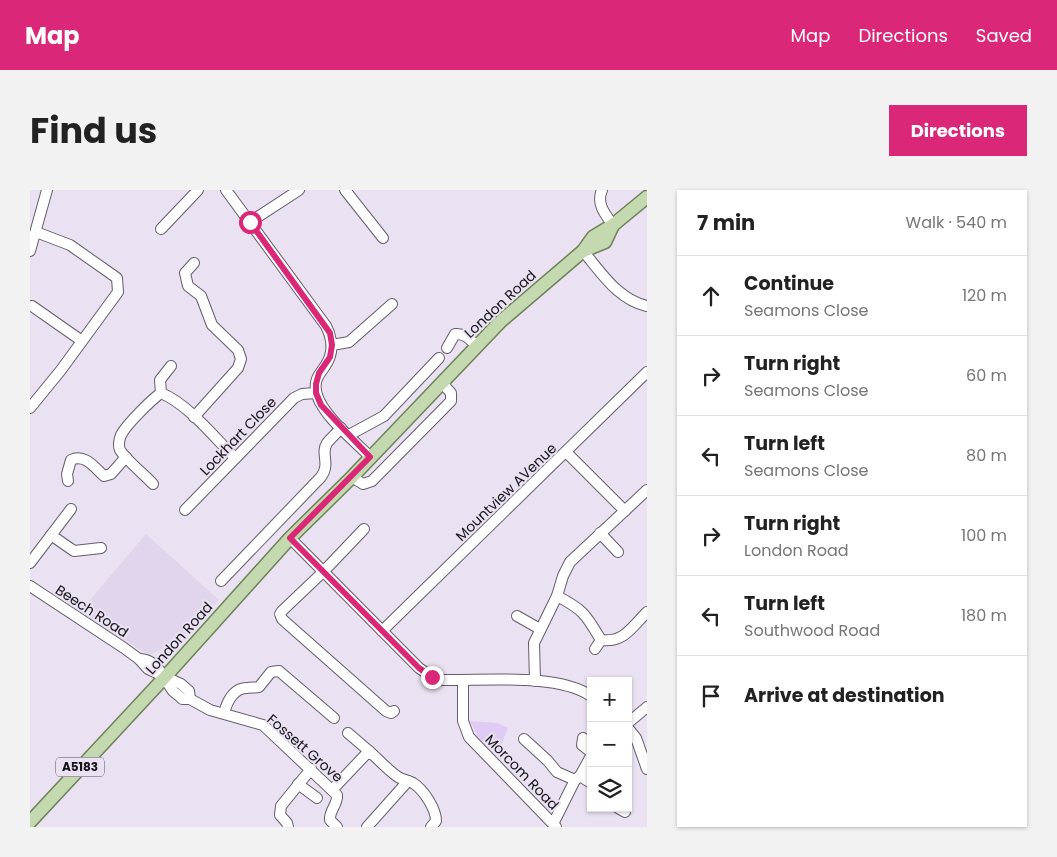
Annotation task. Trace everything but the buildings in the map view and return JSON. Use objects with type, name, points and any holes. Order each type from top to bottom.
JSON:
[{"type":"main road","name":"London Road","points":[[30,822],[165,677],[290,538],[477,346],[530,295],[583,251],[604,242],[613,225],[647,196]]},
{"type":"street","points":[[30,252],[47,190]]},
{"type":"street","points":[[161,230],[198,190]]},
{"type":"street","points":[[226,190],[330,333],[332,345],[330,357],[319,373],[316,393],[321,405],[370,457]]},
{"type":"street","points":[[250,222],[299,190]]},
{"type":"street","points":[[345,190],[382,238]]},
{"type":"street","points":[[602,190],[600,204],[613,225]]},
{"type":"street","points":[[642,190],[647,196]]},
{"type":"street","points":[[32,401],[82,341],[118,292],[117,278],[70,245],[36,232]]},
{"type":"street","points":[[583,251],[623,296],[635,303],[647,306]]},
{"type":"street","points":[[194,263],[185,273],[188,286],[201,296],[212,324],[238,350],[241,360],[238,368],[194,417]]},
{"type":"street","points":[[332,345],[348,342],[392,304]]},
{"type":"street","points":[[32,306],[82,341]]},
{"type":"street","points":[[447,348],[455,334],[458,333],[467,336],[477,346]]},
{"type":"street","points":[[221,581],[321,477],[326,470],[326,444],[345,432],[384,416],[439,358]]},
{"type":"street","points":[[161,393],[160,380],[171,366]]},
{"type":"street","name":"Mountview AVenue","points":[[382,630],[647,372]]},
{"type":"street","points":[[352,476],[362,484],[372,481],[451,400],[451,393],[442,383]]},
{"type":"street","points":[[161,393],[171,397],[194,417],[235,458]]},
{"type":"street","points":[[153,484],[120,450],[118,443],[121,434],[153,398],[161,393]]},
{"type":"street","name":"Lockhart Close","points":[[185,510],[294,398],[302,394],[316,393]]},
{"type":"street","points":[[566,452],[625,511]]},
{"type":"street","points":[[68,481],[67,474],[72,460],[77,457],[85,458],[104,476],[111,474],[126,457]]},
{"type":"street","points":[[535,681],[534,643],[558,596],[563,576],[570,562],[647,490]]},
{"type":"street","points":[[30,563],[71,509]]},
{"type":"street","points":[[364,529],[280,614],[282,619],[386,711],[391,713],[394,711]]},
{"type":"street","points":[[600,534],[618,552]]},
{"type":"street","points":[[51,535],[74,552],[101,548]]},
{"type":"street","points":[[290,538],[427,674],[443,680],[535,681],[562,684],[587,693]]},
{"type":"street","name":"Beech Road","points":[[30,586],[139,659],[148,669],[165,677]]},
{"type":"street","points":[[558,596],[577,606],[587,617],[598,644],[612,642],[622,637],[647,612]]},
{"type":"street","points":[[518,616],[540,629]]},
{"type":"street","points":[[224,713],[231,696],[237,691],[259,687],[271,672],[279,671],[334,718]]},
{"type":"street","name":"Fossett Grove","points":[[165,677],[173,691],[182,699],[190,699],[202,706],[263,725],[337,794],[338,800],[329,813],[330,820],[337,827]]},
{"type":"street","name":"Morcom Road","points":[[463,681],[463,722],[469,737],[554,825],[587,761]]},
{"type":"street","points":[[629,722],[647,708]]},
{"type":"street","points":[[348,733],[400,778],[413,783],[427,796],[431,807],[436,813],[436,821],[431,827]]},
{"type":"street","points":[[632,733],[636,738],[647,770]]},
{"type":"street","name":"Morcom Road","points":[[524,738],[557,772],[587,782]]},
{"type":"street","name":"Morcom Road","points":[[583,738],[582,745],[587,750]]},
{"type":"street","points":[[332,790],[369,751]]},
{"type":"street","points":[[288,827],[287,822],[280,815],[280,810],[311,769]]},
{"type":"street","points":[[366,827],[408,781]]},
{"type":"street","points":[[298,784],[317,798]]},
{"type":"shaded area","points":[[146,534],[219,600],[180,641],[149,655],[79,613]]},
{"type":"shaded area","points":[[470,721],[498,723],[508,728],[497,754],[478,737]]},
{"type":"route","points":[[250,222],[330,333],[332,345],[330,357],[319,373],[316,393],[321,405],[370,457],[290,538],[419,668],[432,677]]}]
